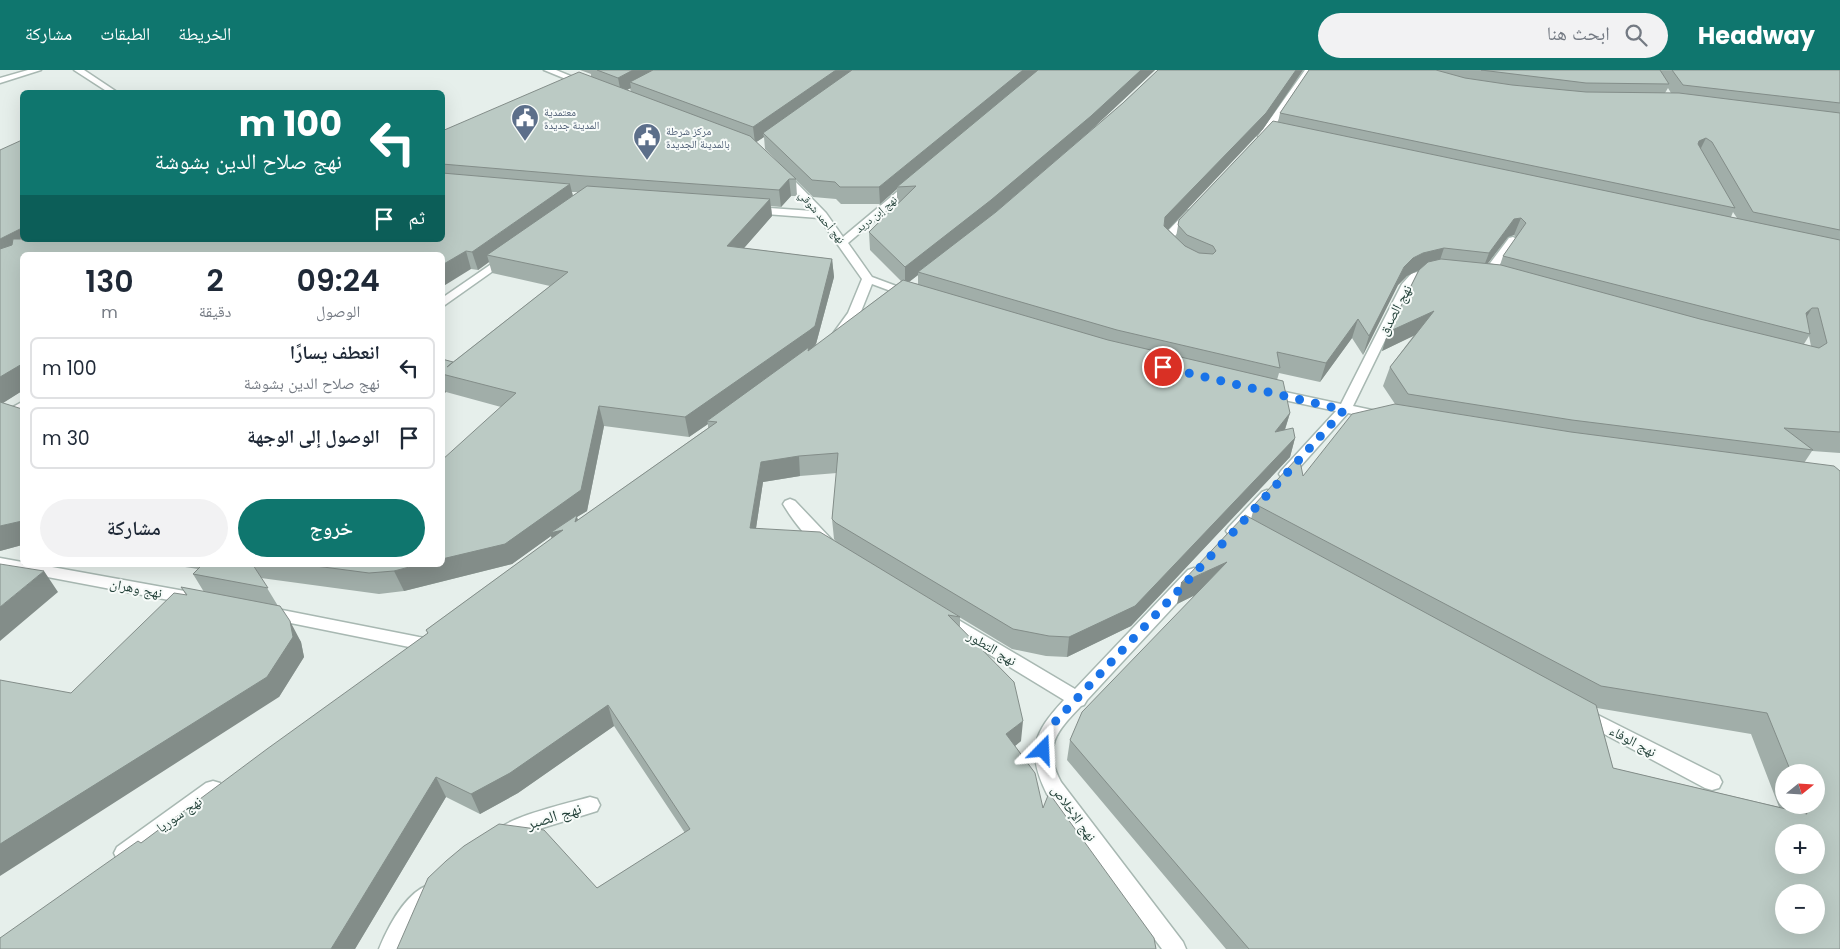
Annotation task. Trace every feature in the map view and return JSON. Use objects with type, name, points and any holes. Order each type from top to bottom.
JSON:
[{"type":"street","points":[[0,76],[15,70]]},
{"type":"street","points":[[0,81],[37,70]]},
{"type":"street","points":[[78,70],[110,90]]},
{"type":"street","points":[[95,80],[96,70]]},
{"type":"street","points":[[548,70],[593,87]]},
{"type":"street","points":[[1254,146],[1272,133],[1309,70]]},
{"type":"street","name":"نهج أحمد شوقي","points":[[774,165],[822,215],[868,279]]},
{"type":"street","name":"نهج إبن دريد","points":[[843,242],[919,178]]},
{"type":"street","points":[[1179,256],[1169,246],[1168,239],[1195,208]]},
{"type":"street","points":[[744,209],[822,215]]},
{"type":"street","points":[[1486,276],[1513,240]]},
{"type":"street","points":[[445,302],[519,248]]},
{"type":"street","name":"نهج الصدق","points":[[1344,410],[1406,286],[1416,275],[1430,272],[1445,272]]},
{"type":"street","points":[[828,344],[848,324],[868,279],[921,298]]},
{"type":"street","points":[[904,293],[917,283]]},
{"type":"street","points":[[1257,390],[1344,410],[1392,418]]},
{"type":"street","points":[[0,420],[20,407]]},
{"type":"street","points":[[1226,540],[1344,410]]},
{"type":"street","points":[[790,504],[814,532],[838,553]]},
{"type":"street","points":[[1239,526],[1256,535]]},
{"type":"street","name":"نهج الإخلاص","points":[[1174,949],[1054,788],[1047,775],[1043,750],[1044,740],[1053,724],[1078,700],[1206,562]]},
{"type":"street","name":"نهج وهران","points":[[0,563],[20,566]]},
{"type":"street","name":"نهج وهران","points":[[23,567],[206,601]]},
{"type":"street","points":[[69,575],[80,567]]},
{"type":"street","points":[[254,611],[420,643]]},
{"type":"street","name":"نهج التطور","points":[[935,613],[1078,700]]},
{"type":"street","points":[[403,654],[435,631]]},
{"type":"street","name":"نهج الوفاء","points":[[1566,706],[1712,782]]},
{"type":"street","name":"نهج سوريا","points":[[113,861],[226,780]]},
{"type":"street","name":"نهج الصبر","points":[[485,846],[521,826],[590,805]]},
{"type":"street","points":[[390,949],[405,920],[444,878]]},
{"type":"building","points":[[597,70],[633,70],[618,78]]},
{"type":"building","points":[[653,70],[836,70],[753,127],[630,82]]},
{"type":"building","points":[[852,70],[1023,70],[879,187],[840,187],[835,182],[812,180],[763,133]]},
{"type":"building","points":[[1038,70],[1141,70],[1091,116],[991,200],[905,267],[869,232],[916,186],[897,187]]},
{"type":"building","points":[[1158,70],[1296,70],[1266,113],[1165,217],[1164,226],[1185,246],[1199,253],[1213,254],[1216,251],[1213,246],[1187,235],[1178,225],[1179,220],[1273,121],[1840,240],[1840,432],[1784,428],[1813,450],[1572,420],[1408,394],[1390,367],[1434,311],[1388,332],[1419,270],[1428,262],[1441,259],[1501,265],[1700,319],[1819,348],[1827,343],[1818,308],[1812,308],[1806,313],[1810,334],[1503,256],[1526,223],[1521,218],[1514,219],[1489,253],[1444,248],[1423,253],[1413,258],[1404,267],[1369,336],[1358,319],[1326,363],[1277,352],[1280,368],[1117,330],[918,272],[996,212],[1123,103]]},
{"type":"building","points":[[1309,70],[1436,70],[1465,78],[1512,85],[1586,92],[1679,93],[1840,113],[1840,230],[1753,212],[1712,142],[1706,138],[1699,141],[1698,144],[1735,208],[1280,113]]},
{"type":"building","points":[[1481,70],[1660,70],[1669,84],[1586,83]]},
{"type":"building","points":[[1672,70],[1840,70],[1840,103],[1683,85]]},
{"type":"building","points":[[579,72],[750,136],[796,179],[789,179],[779,190],[445,164],[445,130]]},
{"type":"building","points":[[20,141],[20,229],[0,239],[0,150]]},
{"type":"building","points":[[445,173],[570,184],[472,252],[466,251],[445,263],[445,252],[20,252],[20,365],[0,377],[0,249],[12,245],[13,239],[20,239],[20,242],[445,242]]},
{"type":"building","points":[[587,186],[770,199],[727,246],[832,259],[815,326],[810,330],[685,417],[599,406],[581,490],[505,544],[445,558],[445,457],[516,393],[445,375],[445,360],[453,362],[447,367],[568,272],[487,255]]},
{"type":"building","points":[[903,280],[1108,340],[1283,381],[1290,413],[1275,432],[1293,428],[1295,438],[1135,606],[1069,637],[1049,636],[1013,629],[836,523],[832,519],[838,453],[799,456],[761,462],[750,528],[820,532],[960,617],[948,615],[1014,682],[1023,721],[1006,734],[1035,773],[1043,808],[1049,793],[1154,938],[1156,949],[397,949],[428,878],[464,846],[499,824],[544,830],[597,888],[690,829],[608,705],[510,773],[471,794],[436,777],[331,949],[0,949],[0,938],[138,841],[141,843],[428,633],[426,630],[563,530],[550,533],[577,515],[575,522],[717,422],[707,421],[809,347],[808,351]]},
{"type":"building","points":[[0,402],[20,408],[20,521],[0,526]]},
{"type":"building","points":[[1395,404],[1571,432],[1834,466],[1840,471],[1840,949],[1249,949],[1070,740],[1082,712],[1227,562],[1181,583],[1245,515],[1596,705],[1613,768],[1775,806],[1775,814],[1825,814],[1825,764],[1788,764],[1767,713],[1601,686],[1255,504],[1299,456],[1303,476],[1352,414]]},
{"type":"building","points":[[0,564],[44,571],[0,607]]},
{"type":"building","points":[[200,567],[254,567],[268,588],[193,574]]},
{"type":"building","points":[[323,567],[409,567],[394,571],[369,573]]},
{"type":"building","points":[[181,587],[280,606],[290,621],[293,637],[267,677],[0,844],[0,680],[71,693],[174,593],[187,595]]},
{"type":"place","name":"معتمدية المدينة جديدة","points":[[525,142]]},
{"type":"place","name":"مركز شرطة بالمدينة الجديدة","points":[[647,161]]},
{"type":"route","points":[[1043,750],[1044,740],[1053,724],[1078,700],[1344,410],[1163,367]]}]
